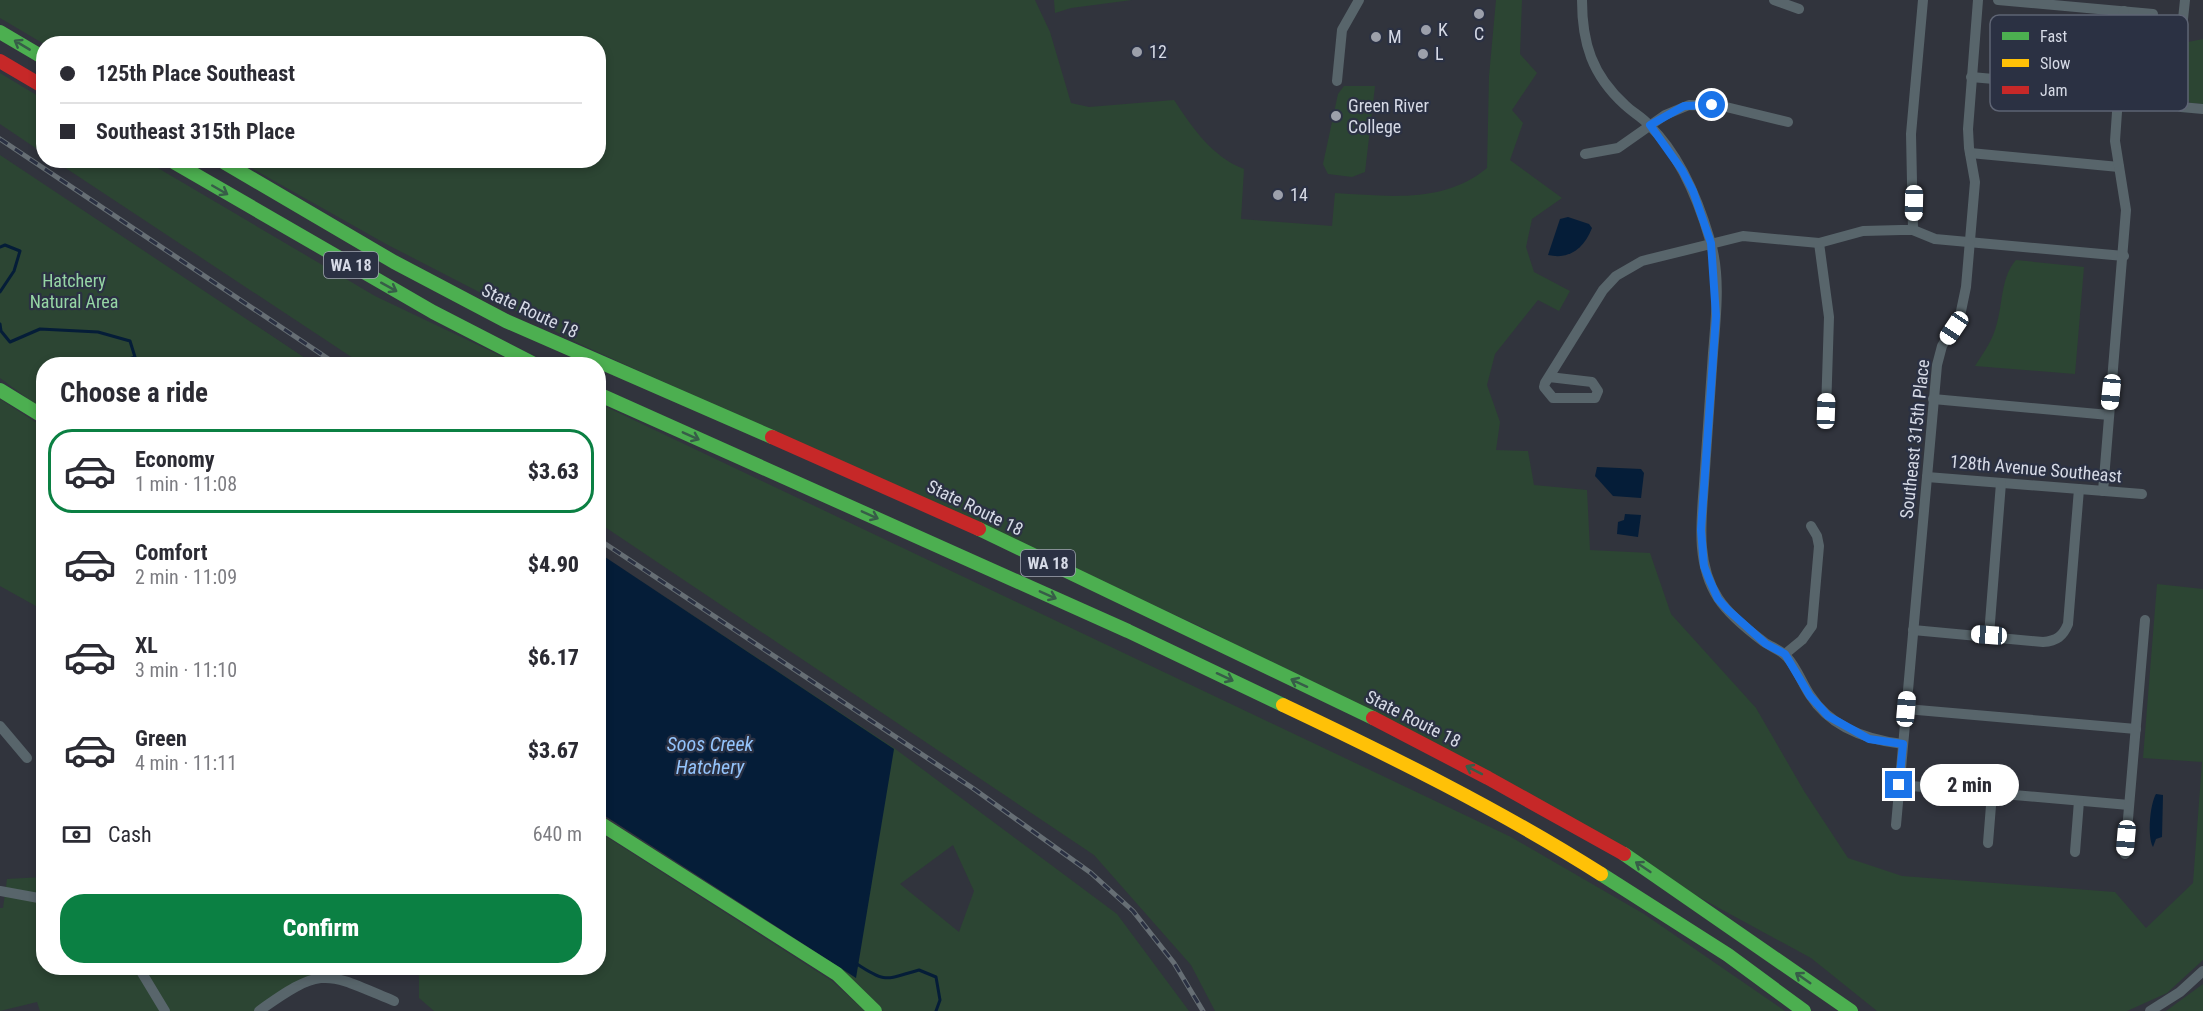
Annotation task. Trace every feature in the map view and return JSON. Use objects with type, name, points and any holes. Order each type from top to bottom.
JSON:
[{"type":"main road","points":[[0,32],[36,53]]},
{"type":"main road","points":[[0,62],[36,82]]},
{"type":"main road","name":"WA 18","points":[[184,168],[433,312],[520,357]]},
{"type":"main road","name":"State Route 18","points":[[234,168],[394,262],[506,321],[589,357]]},
{"type":"main road","name":"State Route 18","points":[[606,364],[929,505],[1377,720],[1478,772],[1615,848],[1851,1011]]},
{"type":"main road","points":[[0,390],[36,412]]},
{"type":"main road","name":"WA 18","points":[[606,398],[1128,631],[1360,741],[1558,847],[1728,955],[1804,1011]]},
{"type":"main road","points":[[606,827],[837,974],[875,1011]]},
{"type":"street","points":[[1337,81],[1342,30],[1359,0]]},
{"type":"street","points":[[1582,0],[1582,31],[1589,57],[1623,104],[1650,125],[1682,170],[1693,191],[1711,243],[1716,316],[1701,530],[1704,566],[1718,599],[1759,638],[1785,654],[1818,706],[1845,727],[1869,739],[1903,744]]},
{"type":"street","points":[[1774,0],[1799,9]]},
{"type":"street","points":[[1913,231],[1915,188],[1911,144],[1923,0]]},
{"type":"street","name":"Southeast 315th Place","points":[[1896,825],[1933,399],[1939,355],[1962,308],[1971,243],[1975,182],[1970,153],[1971,77],[1978,0]]},
{"type":"street","points":[[1998,0],[2153,14]]},
{"type":"street","points":[[2183,15],[2185,0]]},
{"type":"street","points":[[2124,11],[2124,15]]},
{"type":"street","points":[[1971,77],[1990,79]]},
{"type":"street","points":[[1585,154],[1617,148],[1681,107],[1699,104],[1722,106],[1788,122]]},
{"type":"street","points":[[2188,108],[2203,109]]},
{"type":"street","points":[[2103,491],[2127,210],[2115,141],[2117,111]]},
{"type":"street","points":[[1970,153],[2119,167]]},
{"type":"street","points":[[1549,377],[1592,382],[1598,391],[1595,398],[1590,400],[1553,398],[1544,387],[1549,377],[1597,299],[1616,276],[1642,261],[1711,243],[1750,235],[1791,242],[1819,243],[1863,231],[1913,231],[1926,237],[1971,243],[2124,256]]},
{"type":"street","points":[[1819,243],[1829,317],[1826,411]]},
{"type":"street","points":[[1933,399],[2109,414]]},
{"type":"street","name":"128th Avenue Southeast","points":[[1927,477],[2142,494]]},
{"type":"street","points":[[1989,635],[2001,483]]},
{"type":"street","points":[[1913,630],[1989,635],[2043,642],[2057,639],[2063,634],[2068,624],[2079,489]]},
{"type":"street","points":[[1785,654],[1802,640],[1812,626],[1819,546],[1817,536],[1811,526]]},
{"type":"street","points":[[2125,854],[2145,620]]},
{"type":"street","points":[[1906,709],[2136,729]]},
{"type":"street","points":[[0,726],[27,758]]},
{"type":"street","points":[[1899,785],[2129,805]]},
{"type":"street","points":[[1988,843],[1992,793]]},
{"type":"street","points":[[2074,852],[2079,801]]},
{"type":"street","points":[[0,891],[36,898]]},
{"type":"street","points":[[2150,1011],[2180,992],[2203,972]]},
{"type":"street","points":[[143,975],[165,1011]]},
{"type":"street","points":[[259,1011],[286,992],[316,976],[338,977],[394,1001]]},
{"type":"green space","points":[[0,0],[1035,0],[1050,32],[1071,103],[1089,107],[1174,100],[1196,131],[1213,149],[1222,157],[1244,169],[1241,219],[1332,226],[1335,193],[1395,196],[1434,193],[1470,180],[1487,168],[1489,76],[1496,0],[1522,0],[1520,54],[1537,73],[1512,110],[1523,123],[1510,160],[1562,198],[1532,219],[1526,247],[1534,272],[1570,291],[1559,311],[1538,300],[1495,354],[1487,385],[1500,422],[1496,450],[1528,451],[1534,485],[1587,490],[1590,550],[1650,553],[1671,614],[1756,708],[1804,791],[1848,858],[1902,876],[2115,892],[2146,928],[2193,883],[2202,762],[2143,758],[2157,584],[2203,589],[2203,960],[2167,993],[2127,1011],[1877,1011],[1811,958],[1210,631],[580,344],[386,244],[251,168],[606,168],[606,36],[36,36],[36,39],[0,18]]},
{"type":"green space","points":[[1054,0],[1132,0],[1071,8],[1055,13]]},
{"type":"green space","points":[[2203,39],[2203,104],[2188,101],[2188,42]]},
{"type":"green space","points":[[0,73],[36,95],[36,148],[0,124]]},
{"type":"green space","points":[[1344,86],[1375,86],[1365,172],[1352,177],[1328,174],[1323,164],[1338,94]]},
{"type":"green space","name":"Hatchery Natural Area","points":[[0,155],[303,357],[36,357],[36,405],[0,378]]},
{"type":"green space","points":[[66,168],[158,168],[375,296],[503,357],[351,357]]},
{"type":"green space","points":[[2016,260],[2084,267],[2075,374],[1975,366],[1993,335],[2005,282]]},
{"type":"green space","points":[[0,399],[36,422],[36,606],[0,586]]},
{"type":"green space","points":[[606,407],[1511,837],[1644,914],[1785,1011],[1215,1011],[1191,965],[1094,855],[606,528]]},
{"type":"green space","points":[[606,558],[894,748],[1117,914],[1189,1011],[883,1011],[840,970],[606,567]],"holes":[[[953,845],[974,891],[959,932],[900,884]]]},
{"type":"green space","points":[[606,836],[832,981],[865,1011],[434,1011],[419,998],[419,975],[606,975]]},
{"type":"green space","points":[[36,877],[36,975],[313,975],[307,983],[262,1011],[40,1011],[37,1002],[0,1011],[0,908],[3,908],[7,879]]},
{"type":"green space","points":[[2203,984],[2203,1011],[2166,1011]]},
{"type":"water","points":[[1568,217],[1589,224],[1592,228],[1589,235],[1580,247],[1569,254],[1548,255],[1560,219]]},
{"type":"water","points":[[1597,467],[1641,469],[1644,473],[1641,498],[1613,496],[1595,476]]},
{"type":"water","points":[[1625,514],[1641,515],[1638,537],[1617,534],[1618,522],[1624,520]]},
{"type":"water","name":"Soos Creek Hatchery","points":[[606,558],[894,749],[856,978],[606,817]]},
{"type":"water","points":[[2156,794],[2163,795],[2162,837],[2156,839],[2153,847],[2150,820]]},
{"type":"waterway","points":[[0,247],[5,245],[20,251],[14,271],[0,292]]},
{"type":"waterway","points":[[0,324],[1,331],[10,342],[40,329],[98,332],[130,341],[135,357]]},
{"type":"waterway","points":[[857,964],[875,975],[887,978],[919,970],[936,977],[940,1000],[936,1011]]},
{"type":"railway","points":[[0,139],[36,163]]},
{"type":"railway","points":[[43,168],[326,357]]},
{"type":"railway","points":[[606,544],[974,789],[1091,873],[1133,911],[1174,963],[1203,1011]]},
{"type":"traffic: fast","points":[[0,32],[36,53]]},
{"type":"traffic: fast","points":[[184,168],[433,312],[520,357]]},
{"type":"traffic: fast","points":[[234,168],[394,262],[506,321],[589,357]]},
{"type":"traffic: fast","points":[[606,365],[772,437]]},
{"type":"traffic: fast","points":[[0,390],[36,412]]},
{"type":"traffic: fast","points":[[606,398],[1128,631],[1283,705]]},
{"type":"traffic: fast","points":[[979,529],[1373,718]]},
{"type":"traffic: fast","points":[[606,827],[837,974],[875,1011]]},
{"type":"traffic: fast","points":[[1624,854],[1851,1011]]},
{"type":"traffic: fast","points":[[1601,874],[1728,955],[1804,1011]]},
{"type":"traffic: slow","points":[[1283,705],[1445,785],[1563,850],[1601,874]]},
{"type":"traffic: jam","points":[[0,61],[36,82]]},
{"type":"traffic: jam","points":[[772,437],[979,529]]},
{"type":"traffic: jam","points":[[1373,718],[1488,778],[1624,854]]},
{"type":"place","name":"C","points":[[1479,14]]},
{"type":"place","name":"K","points":[[1426,30]]},
{"type":"place","name":"M","points":[[1376,37]]},
{"type":"place","name":"12","points":[[1137,52]]},
{"type":"place","name":"L","points":[[1423,54]]},
{"type":"place","name":"Green River College","points":[[1336,116]]},
{"type":"place","name":"14","points":[[1278,195]]},
{"type":"route","points":[[1712,105],[1684,106],[1650,125],[1682,170],[1693,191],[1711,243],[1716,316],[1701,530],[1704,566],[1718,599],[1746,628],[1766,644],[1785,654],[1810,696],[1828,716],[1869,739],[1903,744],[1899,785]]}]
